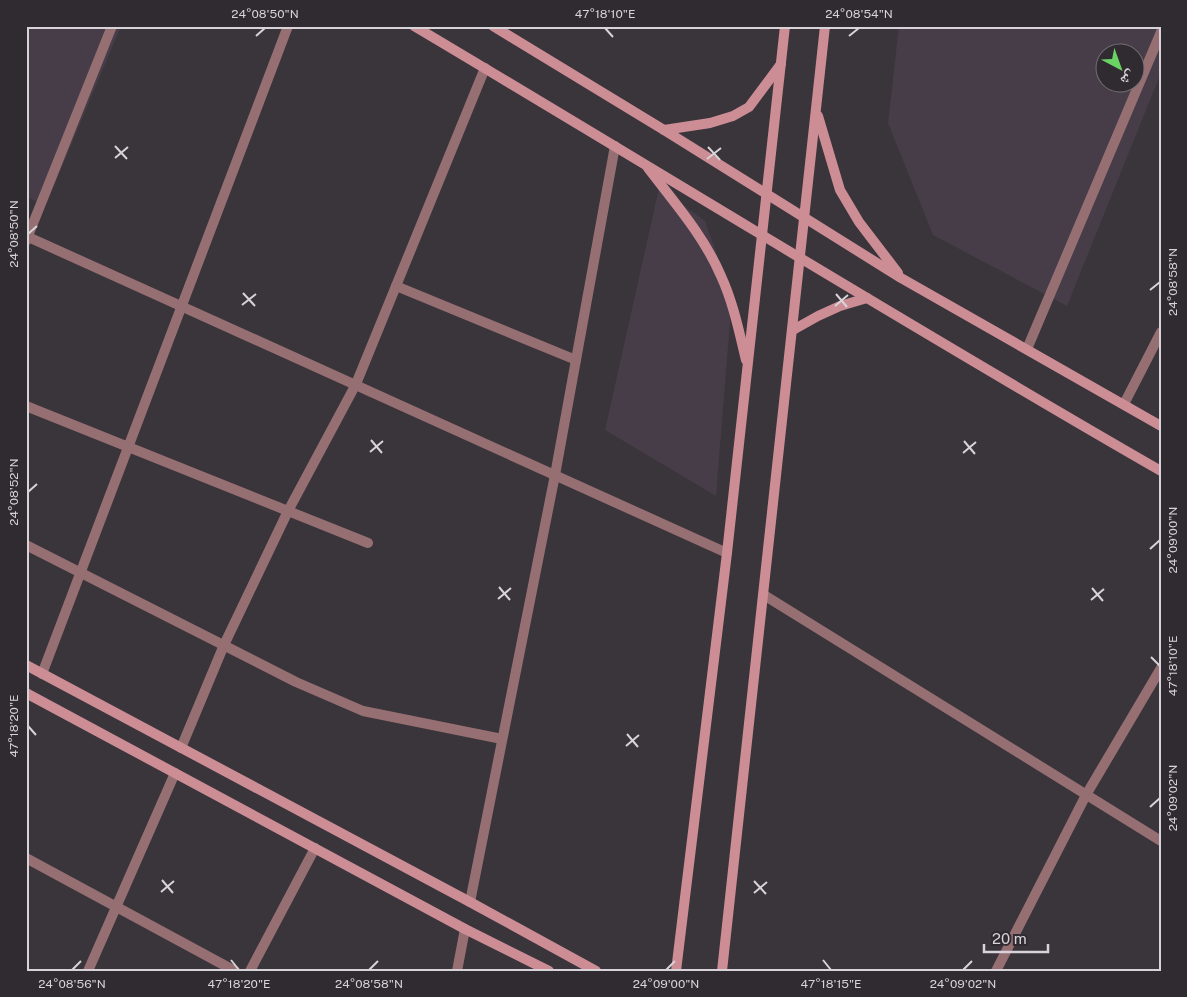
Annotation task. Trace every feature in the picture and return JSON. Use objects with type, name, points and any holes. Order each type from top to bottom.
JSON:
[{"type":"main road","points":[[414,26],[644,163],[762,236],[1161,472]]},
{"type":"main road","points":[[493,26],[901,278],[1161,426]]},
{"type":"main road","points":[[676,971],[727,552],[785,26]]},
{"type":"main road","points":[[722,971],[825,26]]},
{"type":"main road","points":[[664,130],[710,123],[733,116],[749,107],[781,63]]},
{"type":"main road","points":[[816,111],[840,190],[859,222],[901,278]]},
{"type":"main road","points":[[644,163],[700,236],[721,275],[733,310],[748,366]]},
{"type":"main road","points":[[793,330],[840,306],[867,298]]},
{"type":"main road","points":[[26,665],[596,971]]},
{"type":"main road","points":[[26,693],[465,929],[549,971]]},
{"type":"street","points":[[112,26],[27,238],[727,552]]},
{"type":"street","points":[[42,674],[288,26]]},
{"type":"street","points":[[1027,349],[1161,32]]},
{"type":"street","points":[[181,748],[224,645],[288,511],[356,384],[485,68]]},
{"type":"street","points":[[470,902],[555,475],[615,146]]},
{"type":"street","points":[[396,286],[576,360]]},
{"type":"street","points":[[1124,404],[1161,332]]},
{"type":"street","points":[[26,406],[368,543]]},
{"type":"street","points":[[26,545],[296,682],[363,711],[502,739]]},
{"type":"street","points":[[764,595],[1161,841]]},
{"type":"street","points":[[996,971],[1086,795],[1161,668]]},
{"type":"street","points":[[88,971],[175,773]]},
{"type":"street","points":[[250,971],[315,848]]},
{"type":"street","points":[[26,858],[235,971]]},
{"type":"street","points":[[457,971],[465,929]]},
{"type":"shaded area","points":[[26,26],[121,26],[46,205],[26,197]]},
{"type":"shaded area","points":[[899,26],[1161,26],[1161,73],[1067,306],[933,235],[888,123]]},
{"type":"shaded area","points":[[659,188],[705,221],[732,297],[716,496],[605,430]]}]
